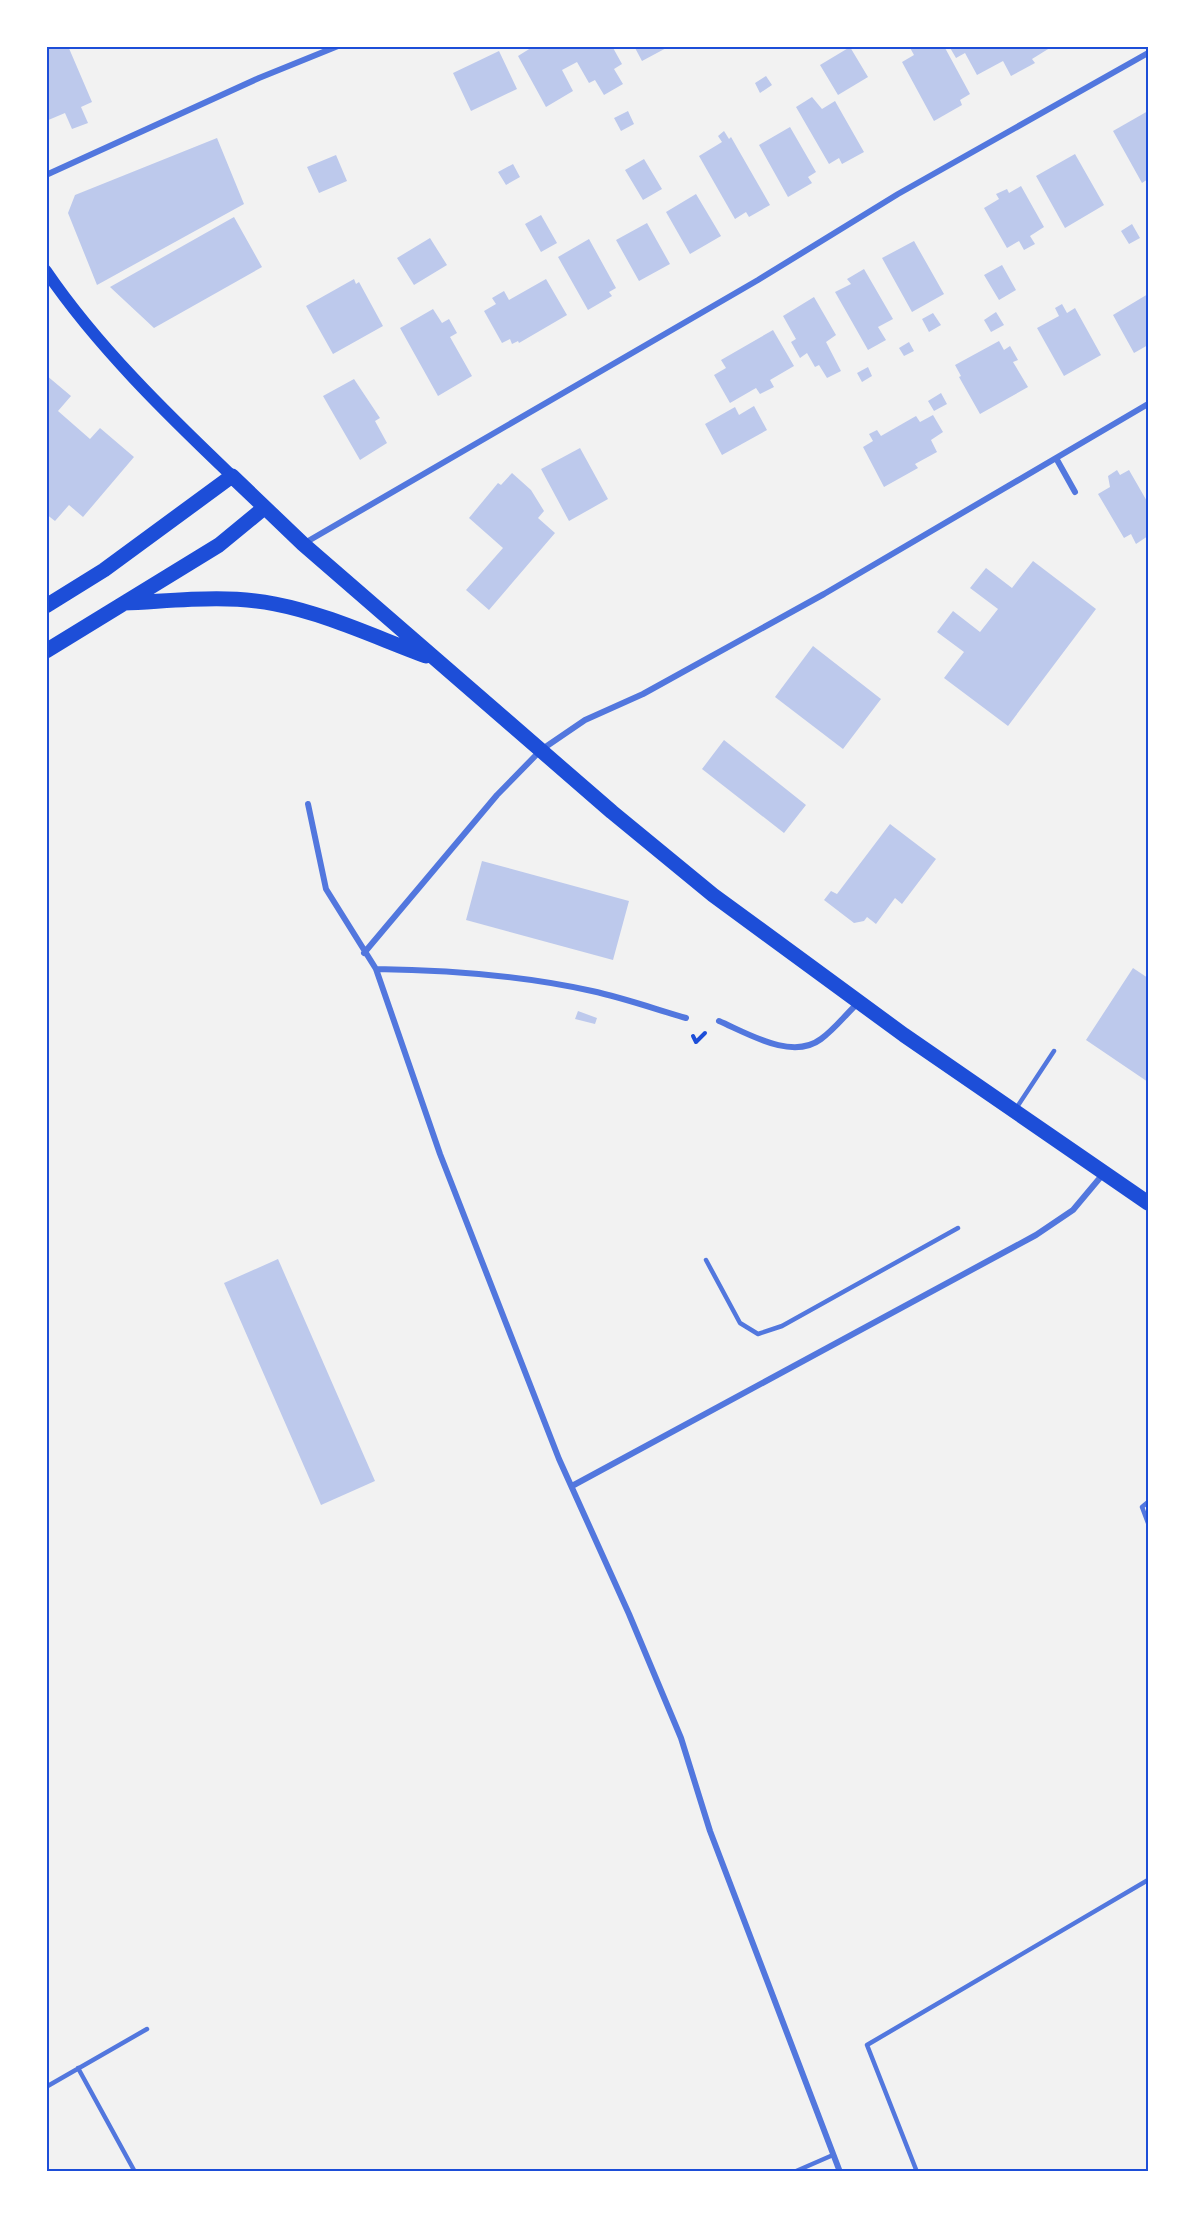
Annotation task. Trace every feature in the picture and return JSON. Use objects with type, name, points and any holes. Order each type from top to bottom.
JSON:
[{"type":"main road","points":[[46,271],[76,315],[171,417],[264,508],[541,750],[713,895],[858,1003],[1149,1203]]},
{"type":"main road","points":[[46,606],[104,570],[232,476]]},
{"type":"main road","points":[[46,651],[219,545],[264,508]]},
{"type":"main road","points":[[124,603],[204,600],[274,603],[307,611],[435,659]]},
{"type":"street","points":[[46,175],[259,78],[338,46]]},
{"type":"street","points":[[303,544],[758,279],[898,194],[1149,53]]},
{"type":"street","points":[[364,953],[497,795],[541,750],[585,720],[620,705],[737,643],[1149,404]]},
{"type":"street","points":[[1056,458],[1074,492]]},
{"type":"street","points":[[308,804],[326,889],[376,969],[440,1154],[559,1459],[681,1738],[710,1831],[840,2172]]},
{"type":"street","points":[[376,969],[457,970],[508,977],[593,991],[686,1018]]},
{"type":"street","points":[[719,1021],[770,1043],[798,1048],[820,1041],[858,1003]]},
{"type":"street","points":[[572,1486],[1036,1235],[1074,1210],[1104,1173]]},
{"type":"lane","points":[[1014,1112],[1054,1052]]},
{"type":"lane","points":[[706,1260],[740,1323],[758,1334],[782,1326],[958,1228]]},
{"type":"lane","points":[[1149,1502],[1142,1507],[1149,1523]]},
{"type":"lane","points":[[917,2172],[867,2046],[1149,1880]]},
{"type":"lane","points":[[46,2086],[147,2029]]},
{"type":"lane","points":[[78,2068],[135,2172]]},
{"type":"lane","points":[[794,2172],[833,2155]]},
{"type":"building","points":[[46,46],[68,46],[92,102],[81,107],[88,123],[72,129],[65,113],[46,121]]},
{"type":"building","points":[[534,46],[612,46],[622,64],[614,69],[623,84],[604,95],[595,80],[589,83],[577,62],[562,70],[573,91],[546,107],[518,56]]},
{"type":"building","points":[[634,46],[670,46],[642,61]]},
{"type":"building","points":[[909,46],[944,46],[970,94],[960,100],[962,105],[934,121],[902,62],[914,55]]},
{"type":"building","points":[[949,46],[1053,46],[1032,59],[1035,63],[1011,76],[1003,61],[977,75],[965,53],[956,58]]},
{"type":"building","points":[[850,47],[868,77],[838,95],[820,65]]},
{"type":"building","points":[[499,51],[517,89],[471,111],[453,73]]},
{"type":"building","points":[[766,76],[772,85],[760,93],[755,83]]},
{"type":"building","points":[[812,97],[822,109],[835,101],[864,152],[842,164],[839,158],[829,164],[796,107]]},
{"type":"building","points":[[628,111],[634,124],[621,131],[614,118]]},
{"type":"building","points":[[1148,111],[1148,179],[1142,183],[1113,131]]},
{"type":"building","points":[[790,127],[816,172],[808,177],[812,183],[788,197],[759,145]]},
{"type":"building","points":[[724,131],[729,139],[731,137],[770,205],[749,217],[746,212],[735,219],[699,156],[722,142],[718,136]]},
{"type":"building","points":[[217,138],[244,204],[97,285],[68,213],[75,195]]},
{"type":"building","points":[[1075,154],[1104,205],[1065,228],[1036,176]]},
{"type":"building","points":[[336,155],[347,181],[319,193],[307,167]]},
{"type":"building","points":[[644,159],[662,189],[643,200],[625,170]]},
{"type":"building","points":[[513,164],[520,177],[506,185],[498,172]]},
{"type":"building","points":[[1021,186],[1044,227],[1030,236],[1035,244],[1024,250],[1019,241],[1007,248],[984,208],[999,199],[996,194],[1007,189],[1009,193]]},
{"type":"building","points":[[696,194],[721,236],[690,254],[666,212]]},
{"type":"building","points":[[541,215],[557,243],[541,252],[525,224]]},
{"type":"building","points":[[234,217],[262,267],[154,328],[110,287]]},
{"type":"building","points":[[647,223],[670,264],[639,281],[616,240]]},
{"type":"building","points":[[1132,224],[1140,238],[1129,244],[1121,231]]},
{"type":"building","points":[[430,238],[447,265],[414,285],[397,258]]},
{"type":"building","points":[[589,239],[616,288],[609,292],[612,296],[588,310],[558,257]]},
{"type":"building","points":[[914,241],[944,294],[912,312],[882,258]]},
{"type":"building","points":[[1002,265],[1016,290],[999,300],[984,275]]},
{"type":"building","points":[[864,269],[893,319],[878,327],[886,340],[868,350],[835,292],[851,284],[847,279]]},
{"type":"building","points":[[354,279],[356,284],[359,282],[383,326],[333,354],[306,306]]},
{"type":"building","points":[[546,279],[567,315],[519,343],[518,341],[512,344],[510,339],[502,343],[484,311],[496,304],[492,298],[504,291],[509,300]]},
{"type":"building","points":[[1148,294],[1148,345],[1134,353],[1113,315]]},
{"type":"building","points":[[814,297],[836,335],[826,342],[841,371],[827,378],[819,365],[815,367],[807,353],[800,358],[791,342],[796,339],[783,316]]},
{"type":"building","points":[[1062,304],[1067,313],[1075,308],[1101,355],[1064,376],[1037,328],[1059,316],[1055,308]]},
{"type":"building","points":[[433,309],[442,323],[449,319],[457,333],[450,337],[472,376],[438,396],[400,328]]},
{"type":"building","points":[[996,312],[1004,325],[991,332],[984,320]]},
{"type":"building","points":[[933,313],[941,325],[929,332],[922,319]]},
{"type":"building","points":[[773,330],[794,366],[770,380],[774,387],[760,394],[756,388],[730,403],[714,375],[726,368],[721,360]]},
{"type":"building","points":[[999,341],[1004,350],[1010,346],[1018,360],[1013,362],[1028,387],[980,414],[959,377],[961,376],[955,365]]},
{"type":"building","points":[[909,342],[914,351],[904,356],[899,348]]},
{"type":"building","points":[[868,367],[872,376],[862,382],[857,373]]},
{"type":"building","points":[[46,375],[71,396],[58,411],[90,439],[100,428],[134,457],[83,517],[69,505],[55,521],[46,514]]},
{"type":"building","points":[[354,379],[380,418],[375,421],[387,443],[360,460],[323,396]]},
{"type":"building","points":[[941,393],[947,404],[934,411],[928,401]]},
{"type":"building","points":[[754,406],[767,430],[722,455],[705,424],[735,407],[739,415]]},
{"type":"building","points":[[933,415],[943,432],[931,440],[937,452],[915,464],[918,468],[884,487],[863,447],[873,441],[869,434],[877,430],[881,436],[916,416],[920,422]]},
{"type":"building","points":[[580,448],[608,499],[569,521],[541,469]]},
{"type":"building","points":[[1117,470],[1120,475],[1129,470],[1148,503],[1148,536],[1136,544],[1131,534],[1124,538],[1098,494],[1110,487],[1108,476]]},
{"type":"building","points":[[512,473],[531,490],[544,511],[538,518],[555,533],[489,610],[466,590],[503,548],[469,518],[498,483],[501,485]]},
{"type":"building","points":[[1033,561],[1096,609],[1008,726],[944,678],[964,652],[937,632],[953,611],[980,632],[998,609],[970,588],[986,568],[1012,588]]},
{"type":"building","points":[[813,646],[881,699],[843,749],[775,697]]},
{"type":"building","points":[[724,740],[806,805],[784,833],[702,769]]},
{"type":"building","points":[[890,824],[936,859],[902,904],[895,898],[876,924],[867,917],[864,921],[854,923],[824,900],[831,891],[837,894]]},
{"type":"building","points":[[482,861],[629,901],[613,960],[466,920]]},
{"type":"building","points":[[1133,968],[1148,978],[1148,1082],[1086,1040]]},
{"type":"building","points":[[578,1011],[597,1018],[595,1024],[575,1019]]},
{"type":"building","points":[[278,1259],[375,1481],[321,1505],[224,1283]]}]
